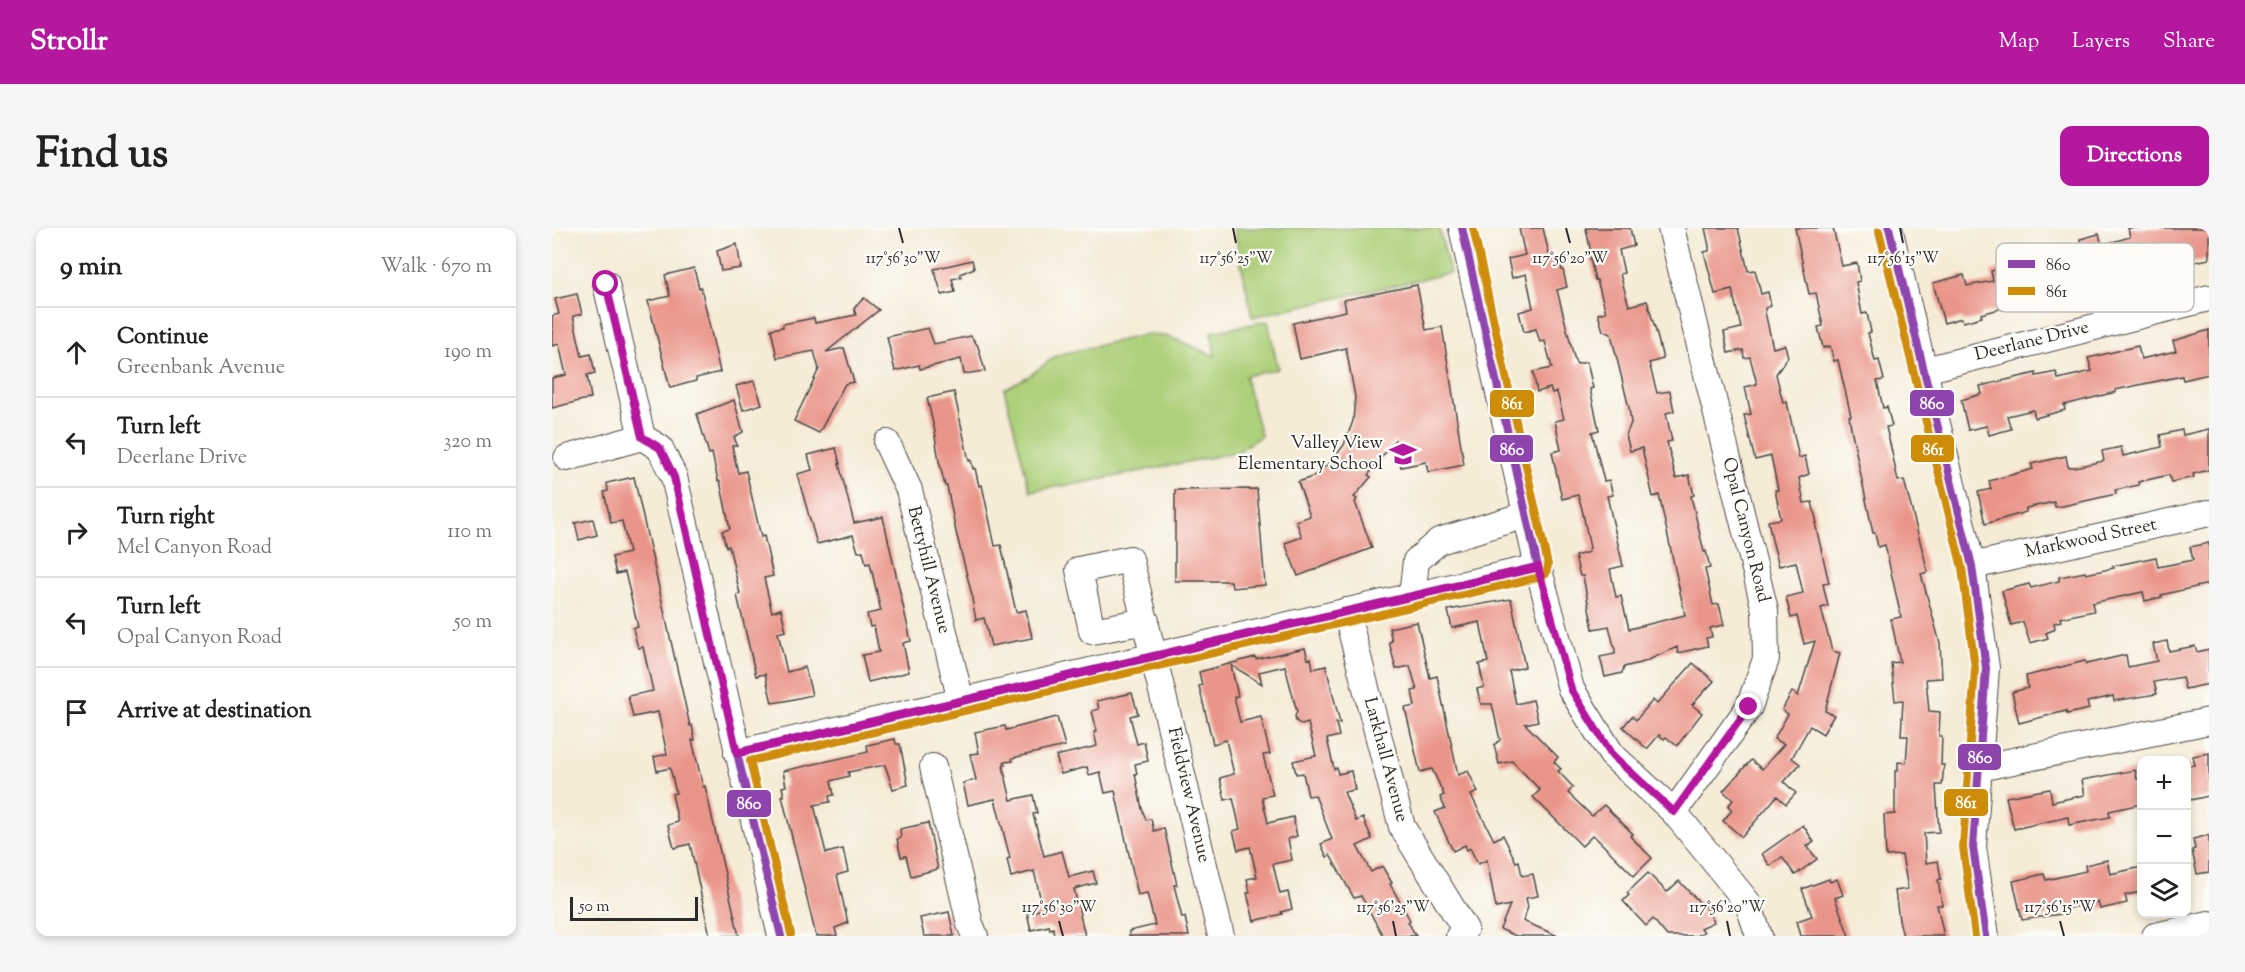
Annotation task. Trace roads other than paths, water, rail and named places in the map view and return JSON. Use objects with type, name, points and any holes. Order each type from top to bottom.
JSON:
[{"type":"street","points":[[1461,228],[1538,567],[1571,689],[1612,755],[1674,812],[1748,903],[1759,936]]},
{"type":"street","name":"Opal Canyon Road","points":[[1671,228],[1765,610],[1766,659],[1749,707],[1674,812]]},
{"type":"street","points":[[1889,228],[1972,566],[1986,668],[1973,847],[1986,936]]},
{"type":"street","points":[[606,284],[642,437],[660,448],[674,477],[781,936]]},
{"type":"street","name":"Deerlane Drive","points":[[2194,302],[2209,298]]},
{"type":"street","name":"Deerlane Drive","points":[[1925,370],[2154,312]]},
{"type":"street","points":[[567,458],[642,437]]},
{"type":"street","name":"Bettyhill Avenue","points":[[886,443],[909,490],[961,701]]},
{"type":"street","name":"Markwood Street","points":[[1972,566],[2209,513]]},
{"type":"street","points":[[1412,596],[1416,561],[1439,541],[1526,515]]},
{"type":"street","points":[[737,753],[1538,567]]},
{"type":"street","name":"Larkhall Avenue","points":[[1346,611],[1402,828],[1462,932]]},
{"type":"street","name":"Fieldview Avenue","points":[[1146,621],[1221,936]]},
{"type":"street","points":[[1979,768],[2209,721]]},
{"type":"street","points":[[933,767],[970,924],[975,936]]},
{"type":"street","points":[[2156,936],[2209,924]]},
{"type":"place","name":"Valley View Elementary School","points":[[1403,454]]}]
